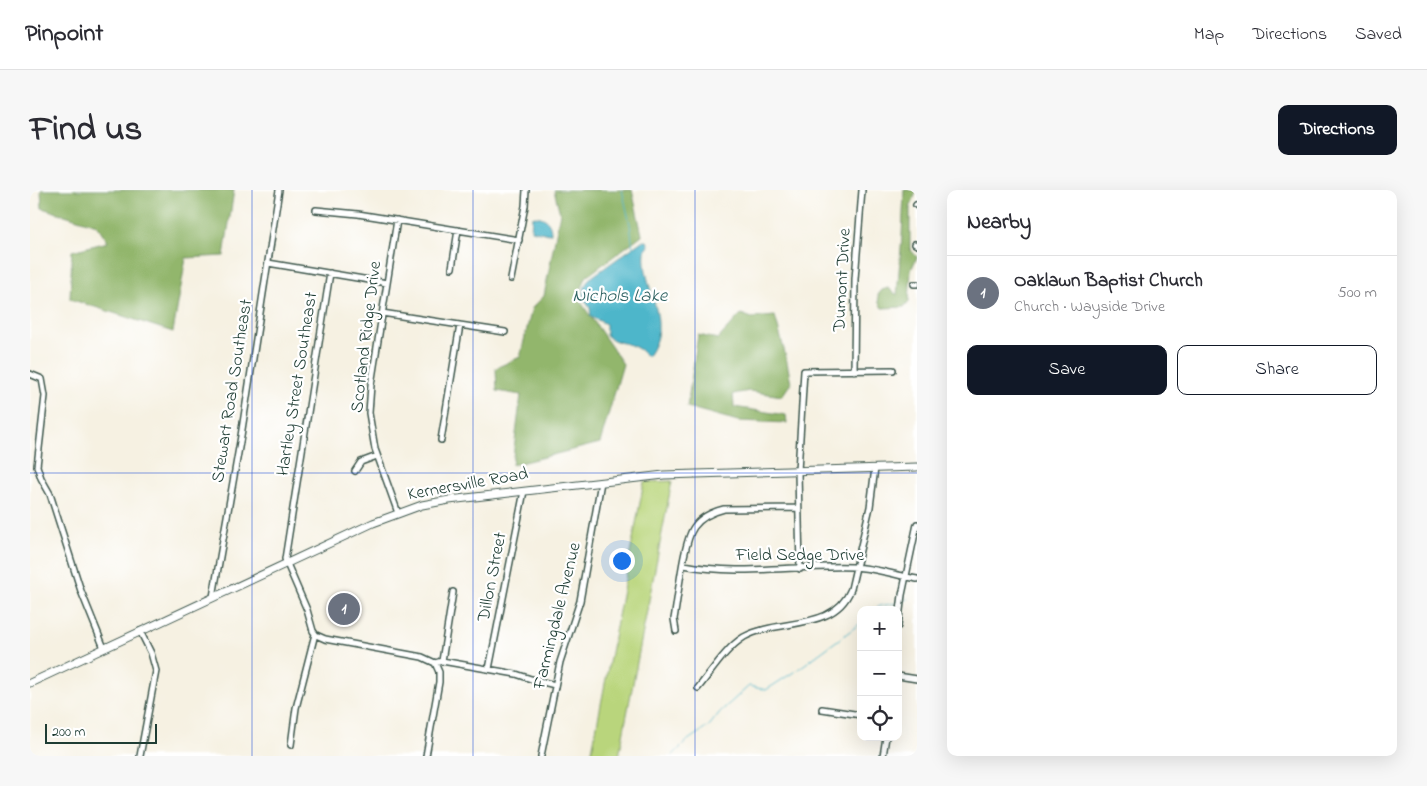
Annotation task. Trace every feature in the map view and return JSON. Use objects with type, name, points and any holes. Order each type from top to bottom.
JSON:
[{"type":"main road","name":"Kernersville Road","points":[[30,683],[286,562],[398,513],[422,506],[449,500],[524,490],[664,474],[917,467]]},
{"type":"street","name":"Stewart Road Southeast","points":[[213,597],[241,436],[279,190]]},
{"type":"street","points":[[511,279],[526,206],[526,190]]},
{"type":"street","name":"Dumont Drive","points":[[854,371],[855,270],[862,190]]},
{"type":"street","points":[[316,210],[352,213],[519,240]]},
{"type":"street","name":"Scotland Ridge Drive","points":[[397,220],[369,403],[371,431],[398,513]]},
{"type":"street","points":[[452,268],[458,230]]},
{"type":"street","name":"Hartley Street Southeast","points":[[268,263],[330,273],[286,562]]},
{"type":"street","points":[[330,273],[387,283]]},
{"type":"street","points":[[382,313],[505,332]]},
{"type":"street","points":[[441,440],[460,325]]},
{"type":"street","points":[[800,569],[798,471],[804,371],[893,370]]},
{"type":"street","points":[[30,374],[42,379],[45,389],[36,461],[38,471],[50,494],[81,591],[104,648]]},
{"type":"street","points":[[355,471],[362,462],[378,456]]},
{"type":"street","points":[[698,688],[734,645],[744,637],[756,632],[822,617],[838,609],[849,594],[870,506],[875,468]]},
{"type":"street","name":"Farmingdale Avenue","points":[[540,756],[554,684],[580,601],[601,482]]},
{"type":"street","name":"Dillon Street","points":[[489,669],[524,490]]},
{"type":"street","points":[[676,631],[674,620],[684,565],[691,532],[698,522],[707,515],[724,510],[798,508]]},
{"type":"street","points":[[901,606],[917,524]]},
{"type":"street","points":[[286,562],[307,610],[315,634],[296,708],[291,745]]},
{"type":"street","name":"Field Sedge Drive","points":[[684,565],[716,570],[856,567],[917,579]]},
{"type":"street","points":[[442,661],[453,592]]},
{"type":"street","points":[[140,631],[151,653],[156,671],[140,756]]},
{"type":"street","points":[[315,634],[325,639],[422,657],[435,663],[442,661],[489,669],[554,684]]},
{"type":"street","points":[[426,756],[439,672],[435,663]]},
{"type":"street","points":[[902,676],[917,678]]},
{"type":"street","points":[[822,709],[857,714]]},
{"type":"street","points":[[883,756],[885,741]]},
{"type":"green space","points":[[41,190],[234,190],[224,256],[186,258],[173,332],[70,299],[72,251],[108,242],[97,225],[42,208]]},
{"type":"green space","points":[[554,190],[632,190],[642,235],[586,277],[578,298],[623,364],[600,443],[512,465],[521,395],[497,391],[496,368],[520,357],[532,308],[544,296],[560,213]]},
{"type":"green space","points":[[904,190],[917,190],[910,208],[910,249],[917,257],[911,270],[909,301],[904,307],[882,308],[878,295],[882,290],[888,288],[897,295]]},
{"type":"green space","points":[[741,314],[752,318],[775,316],[791,383],[782,396],[749,391],[733,394],[734,407],[786,415],[787,423],[738,421],[687,407],[698,335],[718,339]]},
{"type":"green space","points":[[672,481],[619,756],[591,756],[644,482]]},
{"type":"water","points":[[535,216],[547,220],[551,233],[531,230],[532,217]]},
{"type":"water","name":"Nichols Lake","points":[[642,241],[647,241],[649,246],[645,251],[645,265],[655,304],[658,330],[655,343],[648,356],[633,346],[614,340],[606,335],[606,324],[591,317],[590,308],[583,297],[585,286],[589,279]]},
{"type":"waterway","points":[[622,190],[630,224],[633,249]]},
{"type":"waterway","points":[[904,600],[908,599]]},
{"type":"waterway","points":[[879,606],[897,603]]},
{"type":"waterway","points":[[672,756],[688,740],[709,726],[720,712],[749,686],[766,690],[857,626]]},
{"type":"place","name":"Oaklawn Baptist Church","points":[[344,609]]}]
